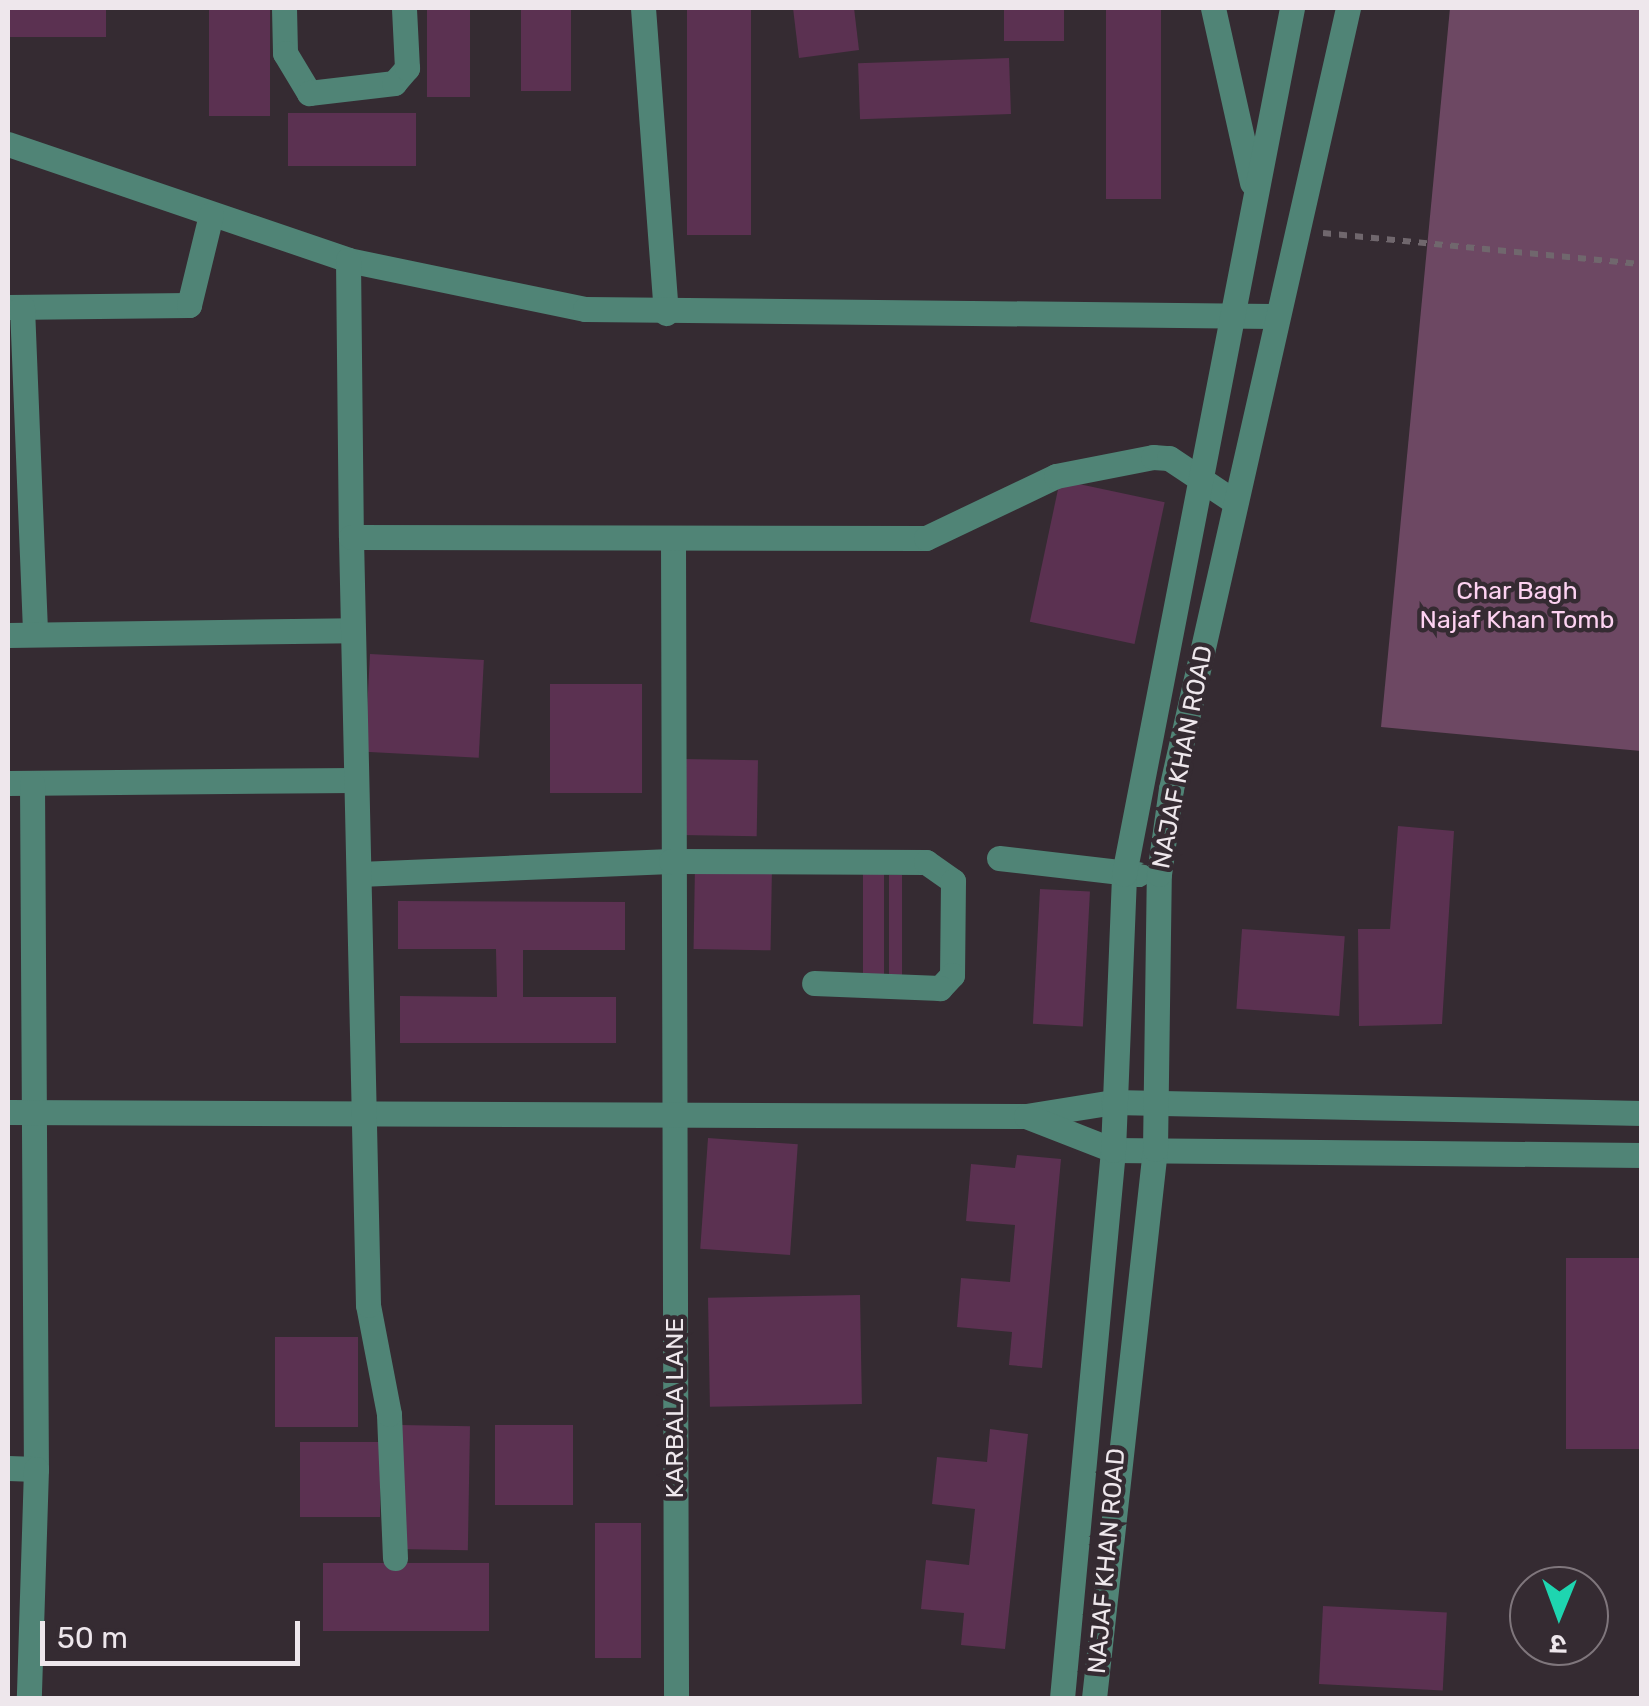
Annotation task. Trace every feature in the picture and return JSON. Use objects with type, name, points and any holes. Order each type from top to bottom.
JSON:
[{"type":"street","points":[[284,8],[285,52],[309,94],[394,84],[407,68],[404,8]]},
{"type":"street","points":[[643,8],[666,312]]},
{"type":"street","points":[[1213,8],[1255,197]]},
{"type":"street","points":[[1062,1698],[1112,1150],[1124,874],[1197,476],[1236,315],[1292,8]]},
{"type":"street","name":"NAJAF KHAN ROAD","points":[[1094,1698],[1156,1150],[1159,874],[1292,232],[1348,8]]},
{"type":"street","points":[[8,144],[348,260],[584,309],[666,312],[793,307],[1275,316]]},
{"type":"street","points":[[35,634],[15,307],[190,305],[211,215]]},
{"type":"street","points":[[348,260],[360,1114],[369,1323],[388,1414],[395,1558]]},
{"type":"street","points":[[351,537],[926,538],[1056,476],[1153,457],[1197,476],[1235,502]]},
{"type":"street","name":"KARBALA LANE","points":[[673,540],[676,1698]]},
{"type":"street","points":[[8,634],[351,630]]},
{"type":"street","points":[[28,1698],[36,1469],[40,1112],[20,783],[354,780]]},
{"type":"street","points":[[999,858],[1124,874],[1159,874]]},
{"type":"street","points":[[359,874],[671,861],[926,862],[954,881],[952,975],[940,988],[814,983]]},
{"type":"street","points":[[8,1112],[1026,1116],[1114,1102],[1154,1102],[1642,1113]]},
{"type":"street","points":[[1026,1116],[1112,1150],[1642,1155]]},
{"type":"street","points":[[8,1468],[36,1469]]},
{"type":"path","points":[[1292,232],[1642,264]]},
{"type":"green space","name":"Char Bagh Najaf Khan Tomb","points":[[1450,8],[1641,8],[1641,751],[1381,727]]},
{"type":"building","points":[[8,8],[106,8],[106,37],[8,37]]},
{"type":"building","points":[[209,8],[270,8],[270,116],[209,116]]},
{"type":"building","points":[[427,8],[470,8],[470,97],[427,97]]},
{"type":"building","points":[[521,8],[571,8],[571,91],[521,91]]},
{"type":"building","points":[[687,8],[751,8],[751,235],[687,235]]},
{"type":"building","points":[[793,8],[854,8],[859,50],[799,58]]},
{"type":"building","points":[[1004,8],[1064,8],[1064,41],[1004,41]]},
{"type":"building","points":[[1106,8],[1161,8],[1161,199],[1106,199]]},
{"type":"building","points":[[1009,58],[1011,114],[860,119],[858,63]]},
{"type":"building","points":[[288,113],[416,113],[416,166],[288,166]]},
{"type":"building","points":[[1060,480],[1165,502],[1135,644],[1030,622]]},
{"type":"building","points":[[370,654],[484,660],[479,758],[365,752]]},
{"type":"building","points":[[550,684],[642,684],[642,793],[550,793]]},
{"type":"building","points":[[682,759],[758,760],[757,836],[681,835]]},
{"type":"building","points":[[1398,826],[1454,831],[1442,1024],[1359,1026],[1358,929],[1390,929]]},
{"type":"building","points":[[695,866],[772,867],[771,950],[694,949]]},
{"type":"building","points":[[863,866],[884,866],[884,981],[863,981]]},
{"type":"building","points":[[889,875],[902,875],[902,979],[889,979]]},
{"type":"building","points":[[1040,889],[1090,892],[1083,1026],[1033,1024]]},
{"type":"building","points":[[398,901],[625,902],[625,950],[523,950],[523,997],[616,997],[616,1043],[400,1043],[400,996],[497,997],[496,949],[398,949]]},
{"type":"building","points":[[1242,929],[1345,936],[1339,1016],[1236,1009]]},
{"type":"building","points":[[708,1138],[798,1144],[790,1255],[700,1249]]},
{"type":"building","points":[[1017,1155],[1061,1159],[1042,1368],[1009,1365],[1012,1332],[957,1327],[961,1278],[1010,1282],[1015,1225],[966,1221],[971,1164],[1015,1168]]},
{"type":"building","points":[[1566,1258],[1642,1258],[1642,1449],[1566,1449]]},
{"type":"building","points":[[860,1295],[862,1404],[710,1407],[708,1298]]},
{"type":"building","points":[[275,1337],[358,1337],[358,1427],[275,1427]]},
{"type":"building","points":[[400,1425],[470,1426],[468,1550],[398,1549]]},
{"type":"building","points":[[495,1425],[573,1425],[573,1505],[495,1505]]},
{"type":"building","points":[[990,1429],[1028,1434],[1005,1649],[961,1645],[964,1613],[921,1609],[926,1560],[969,1565],[975,1509],[932,1504],[937,1457],[987,1462]]},
{"type":"building","points":[[300,1442],[380,1442],[380,1517],[300,1517]]},
{"type":"building","points":[[595,1523],[641,1523],[641,1658],[595,1658]]},
{"type":"building","points":[[323,1563],[489,1563],[489,1631],[323,1631]]},
{"type":"building","points":[[1323,1606],[1447,1612],[1443,1690],[1319,1684]]}]
